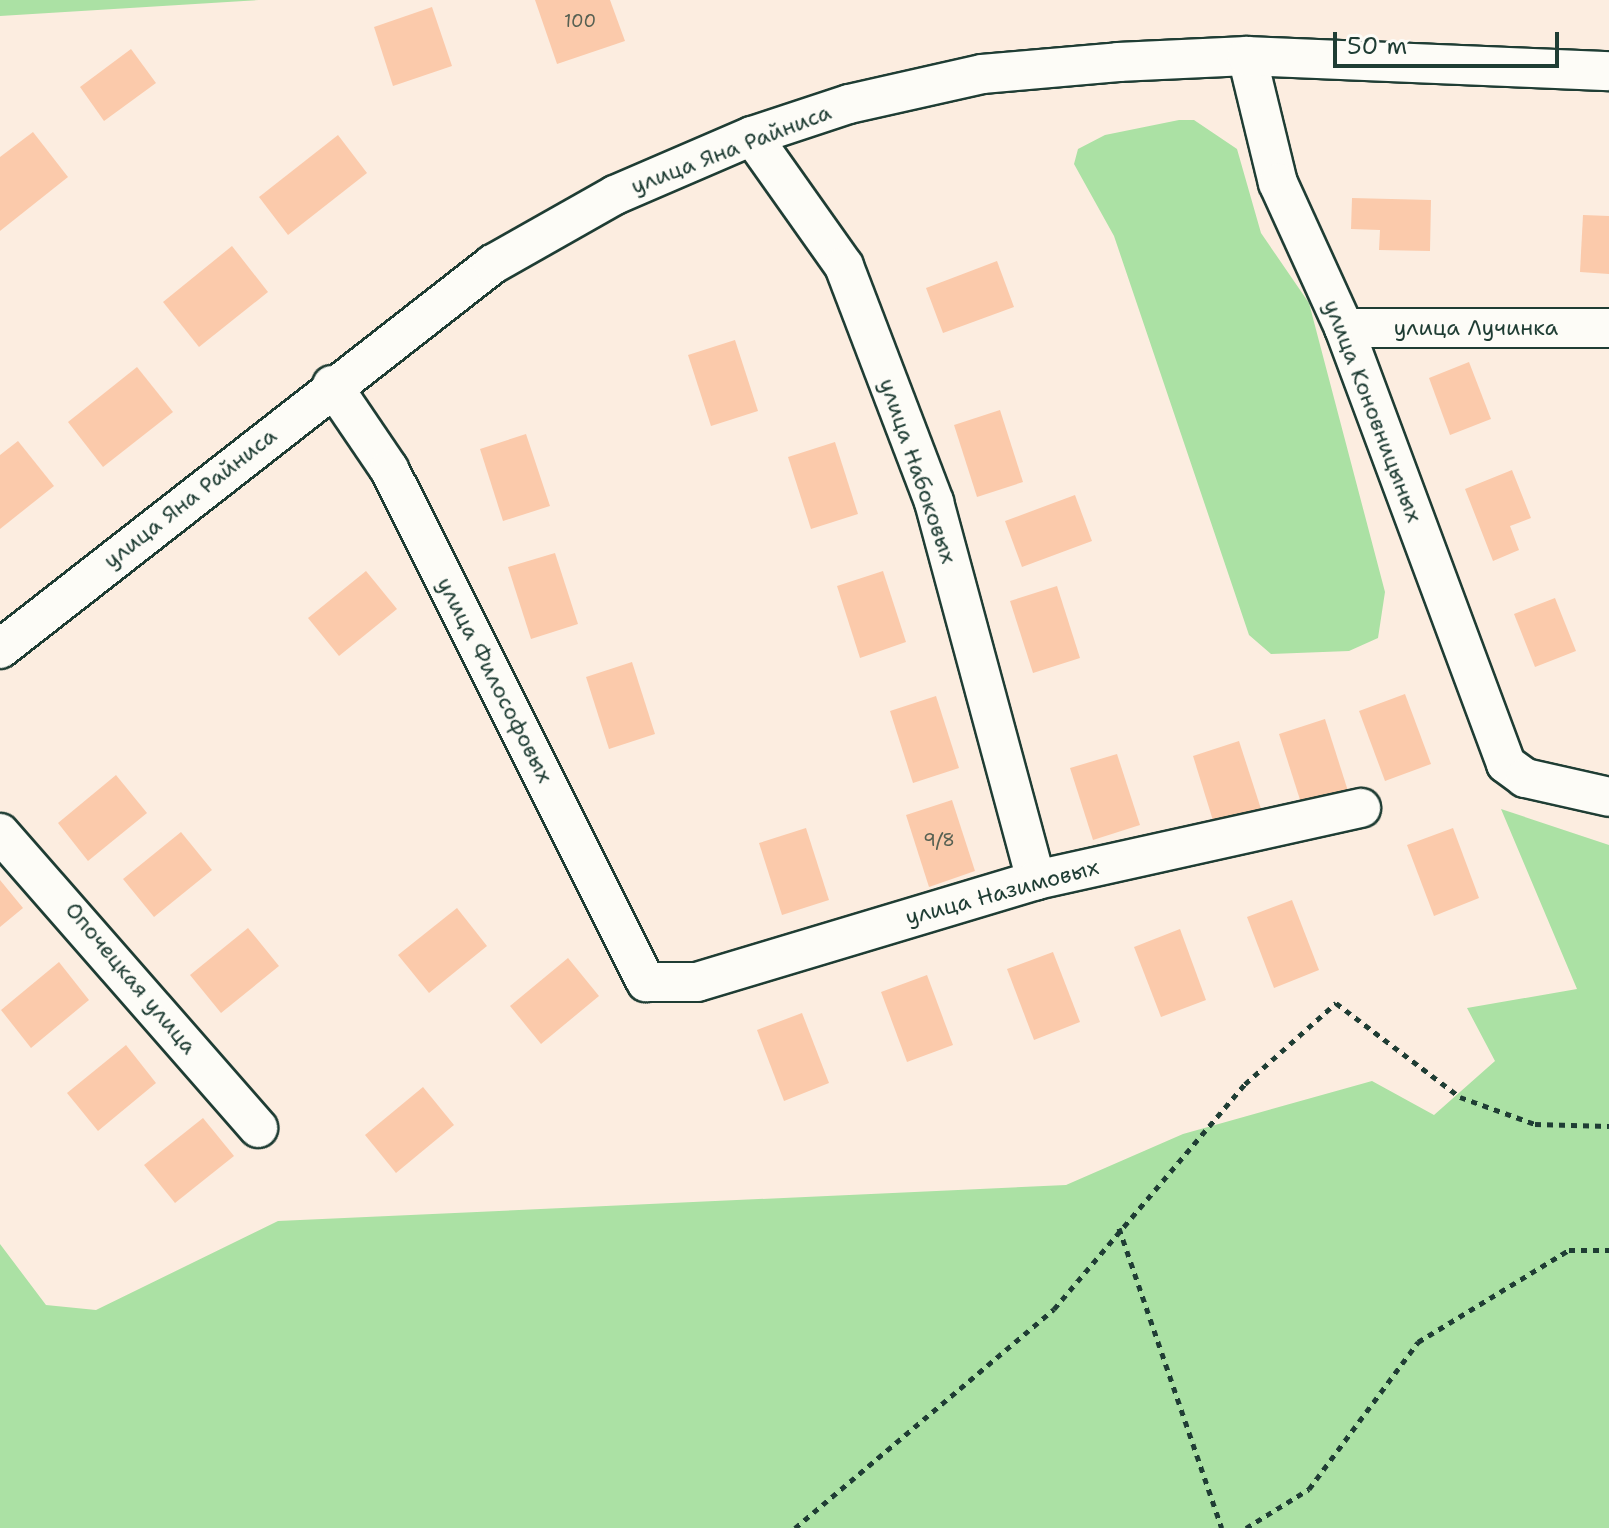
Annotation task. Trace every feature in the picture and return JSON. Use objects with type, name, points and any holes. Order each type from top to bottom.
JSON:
[{"type":"street","name":"улица Яна Райниса","points":[[0,649],[332,385],[493,264],[615,195],[752,136],[849,104],[982,74],[1247,56],[1609,71]]},
{"type":"street","name":"улица Коновницыных","points":[[1247,56],[1278,183],[1344,328],[1506,764],[1525,778],[1609,797]]},
{"type":"street","name":"улица Набоковых","points":[[752,136],[844,266],[934,502],[1036,880]]},
{"type":"street","name":"улица Лучинка","points":[[1344,328],[1609,328]]},
{"type":"street","name":"улица Философовых","points":[[332,385],[389,469],[646,982]]},
{"type":"street","name":"улица Назимовых","points":[[646,982],[697,982],[1036,880],[1361,808]]},
{"type":"street","name":"Опочецкая улица","points":[[0,833],[258,1128]]},
{"type":"path","points":[[795,1528],[1054,1309],[1119,1228],[1286,1041],[1336,1003],[1460,1097],[1535,1124],[1609,1126]]},
{"type":"path","points":[[1119,1228],[1222,1528]]},
{"type":"path","points":[[1246,1528],[1309,1489],[1418,1342],[1569,1250],[1609,1250]]},
{"type":"green space","points":[[0,0],[259,0],[0,16]]},
{"type":"green space","points":[[1179,120],[1194,120],[1237,149],[1261,233],[1309,303],[1385,592],[1378,638],[1349,651],[1271,654],[1249,635],[1114,236],[1074,164],[1078,149],[1105,135]]},
{"type":"green space","points":[[1501,809],[1609,845],[1609,1528],[0,1528],[0,1244],[46,1305],[96,1310],[278,1221],[1066,1185],[1183,1134],[1372,1081],[1434,1115],[1495,1061],[1467,1008],[1577,989]]},
{"type":"building","points":[[535,0],[610,0],[625,41],[557,64]]},
{"type":"building","points":[[432,7],[452,66],[393,86],[374,27]]},
{"type":"building","points":[[131,49],[156,83],[104,121],[80,87]]},
{"type":"building","points":[[33,132],[68,177],[0,231],[0,157]]},
{"type":"building","points":[[338,135],[367,173],[288,235],[259,197]]},
{"type":"building","points":[[1352,198],[1431,200],[1430,251],[1379,250],[1380,230],[1351,229]]},
{"type":"building","points":[[1583,215],[1609,216],[1609,274],[1580,272]]},
{"type":"building","points":[[232,246],[268,292],[199,347],[163,302]]},
{"type":"building","points":[[997,261],[1014,307],[943,333],[926,288]]},
{"type":"building","points":[[735,340],[758,411],[711,426],[688,355]]},
{"type":"building","points":[[1469,362],[1491,419],[1450,435],[1429,378]]},
{"type":"building","points":[[137,367],[173,412],[103,467],[68,422]]},
{"type":"building","points":[[1000,410],[1023,482],[977,497],[954,425]]},
{"type":"building","points":[[526,434],[550,506],[503,521],[480,449]]},
{"type":"building","points":[[18,441],[54,486],[0,529],[0,455]]},
{"type":"building","points":[[835,442],[858,514],[811,529],[788,457]]},
{"type":"building","points":[[1512,470],[1531,518],[1510,526],[1519,550],[1493,561],[1465,489]]},
{"type":"building","points":[[1075,495],[1092,541],[1022,567],[1005,521]]},
{"type":"building","points":[[555,553],[578,624],[531,639],[508,567]]},
{"type":"building","points":[[366,571],[397,609],[339,656],[308,618]]},
{"type":"building","points":[[883,571],[906,642],[860,658],[837,586]]},
{"type":"building","points":[[1057,586],[1080,658],[1033,673],[1010,601]]},
{"type":"building","points":[[1555,598],[1576,651],[1535,667],[1514,614]]},
{"type":"building","points":[[632,662],[655,734],[609,749],[586,677]]},
{"type":"building","points":[[1405,694],[1431,764],[1385,781],[1359,711]]},
{"type":"building","points":[[936,696],[959,768],[913,783],[890,711]]},
{"type":"building","points":[[1325,719],[1348,791],[1302,806],[1279,734]]},
{"type":"building","points":[[1239,741],[1262,812],[1215,827],[1193,756]]},
{"type":"building","points":[[1117,754],[1140,825],[1093,840],[1070,768]]},
{"type":"building","points":[[116,775],[147,813],[88,861],[58,823]]},
{"type":"building","points":[[952,800],[975,871],[929,887],[906,815]]},
{"type":"building","points":[[806,828],[829,900],[782,915],[759,843]]},
{"type":"building","points":[[1453,828],[1479,898],[1434,916],[1407,845]]},
{"type":"building","points":[[181,832],[212,870],[154,917],[123,879]]},
{"type":"building","points":[[0,880],[23,908],[0,927]]},
{"type":"building","points":[[1292,900],[1319,970],[1274,988],[1247,917]]},
{"type":"building","points":[[457,908],[487,946],[429,993],[398,955]]},
{"type":"building","points":[[248,928],[279,966],[221,1013],[190,975]]},
{"type":"building","points":[[1180,929],[1206,1000],[1161,1017],[1134,947]]},
{"type":"building","points":[[1053,952],[1080,1022],[1034,1040],[1007,969]]},
{"type":"building","points":[[568,958],[599,996],[541,1044],[510,1006]]},
{"type":"building","points":[[59,962],[89,1000],[31,1048],[1,1010]]},
{"type":"building","points":[[927,975],[953,1045],[907,1062],[881,992]]},
{"type":"building","points":[[802,1013],[829,1083],[784,1101],[757,1030]]},
{"type":"building","points":[[126,1045],[156,1083],[98,1131],[67,1093]]},
{"type":"building","points":[[423,1087],[454,1125],[396,1173],[365,1135]]},
{"type":"building","points":[[203,1118],[234,1156],[175,1203],[144,1165]]}]
